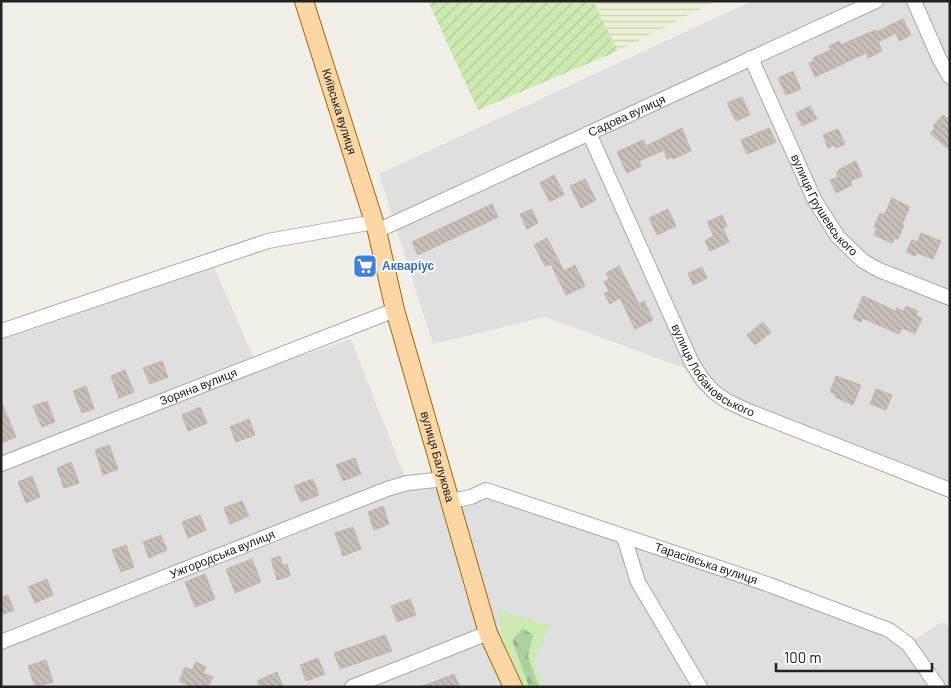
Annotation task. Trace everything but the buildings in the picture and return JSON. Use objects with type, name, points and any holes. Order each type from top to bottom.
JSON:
[{"type":"main road","name":"Київська вулиця","points":[[304,1],[376,227]]},
{"type":"main road","name":"вулиця Балукова","points":[[376,227],[396,310],[488,633],[513,687]]},
{"type":"street","name":"Садова вулиця","points":[[1,331],[268,241],[376,227],[589,133],[876,1]]},
{"type":"street","points":[[914,1],[939,58],[950,77]]},
{"type":"street","name":"вулиця Грушевського","points":[[751,58],[815,201],[838,238],[863,261],[879,270],[950,298]]},
{"type":"street","name":"вулиця Лобановського","points":[[589,133],[692,363],[703,380],[714,392],[746,410],[950,490]]},
{"type":"street","name":"Зоряна вулиця","points":[[1,464],[396,310]]},
{"type":"street","name":"Ужгородська вулиця","points":[[1,642],[387,489],[407,483],[445,479]]},
{"type":"street","name":"Тарасівська вулиця","points":[[450,501],[470,497],[486,490],[770,585],[889,630],[908,644],[938,687]]},
{"type":"street","points":[[624,537],[638,582],[700,687]]},
{"type":"street","points":[[352,687],[488,633]]},
{"type":"shaded area","points":[[752,1],[950,1],[950,495],[736,412],[711,400],[696,386],[684,368],[545,317],[433,344],[379,174]]},
{"type":"shaded area","points":[[214,267],[259,370],[351,339],[407,483],[445,479],[450,501],[486,490],[624,537],[908,644],[942,622],[950,626],[950,687],[543,687],[534,660],[500,610],[501,636],[485,641],[509,687],[1,687],[1,339]]},
{"type":"green space","points":[[428,1],[593,1],[618,51],[478,110]]},
{"type":"green space","points":[[593,1],[716,1],[618,51]]},
{"type":"green space","points":[[499,610],[550,625],[534,660],[543,687],[524,687],[501,636]]},
{"type":"green space","points":[[523,628],[533,635],[528,656],[539,687],[529,687],[512,640]]},
{"type":"place","name":"Акваріус","points":[[365,266]]}]
